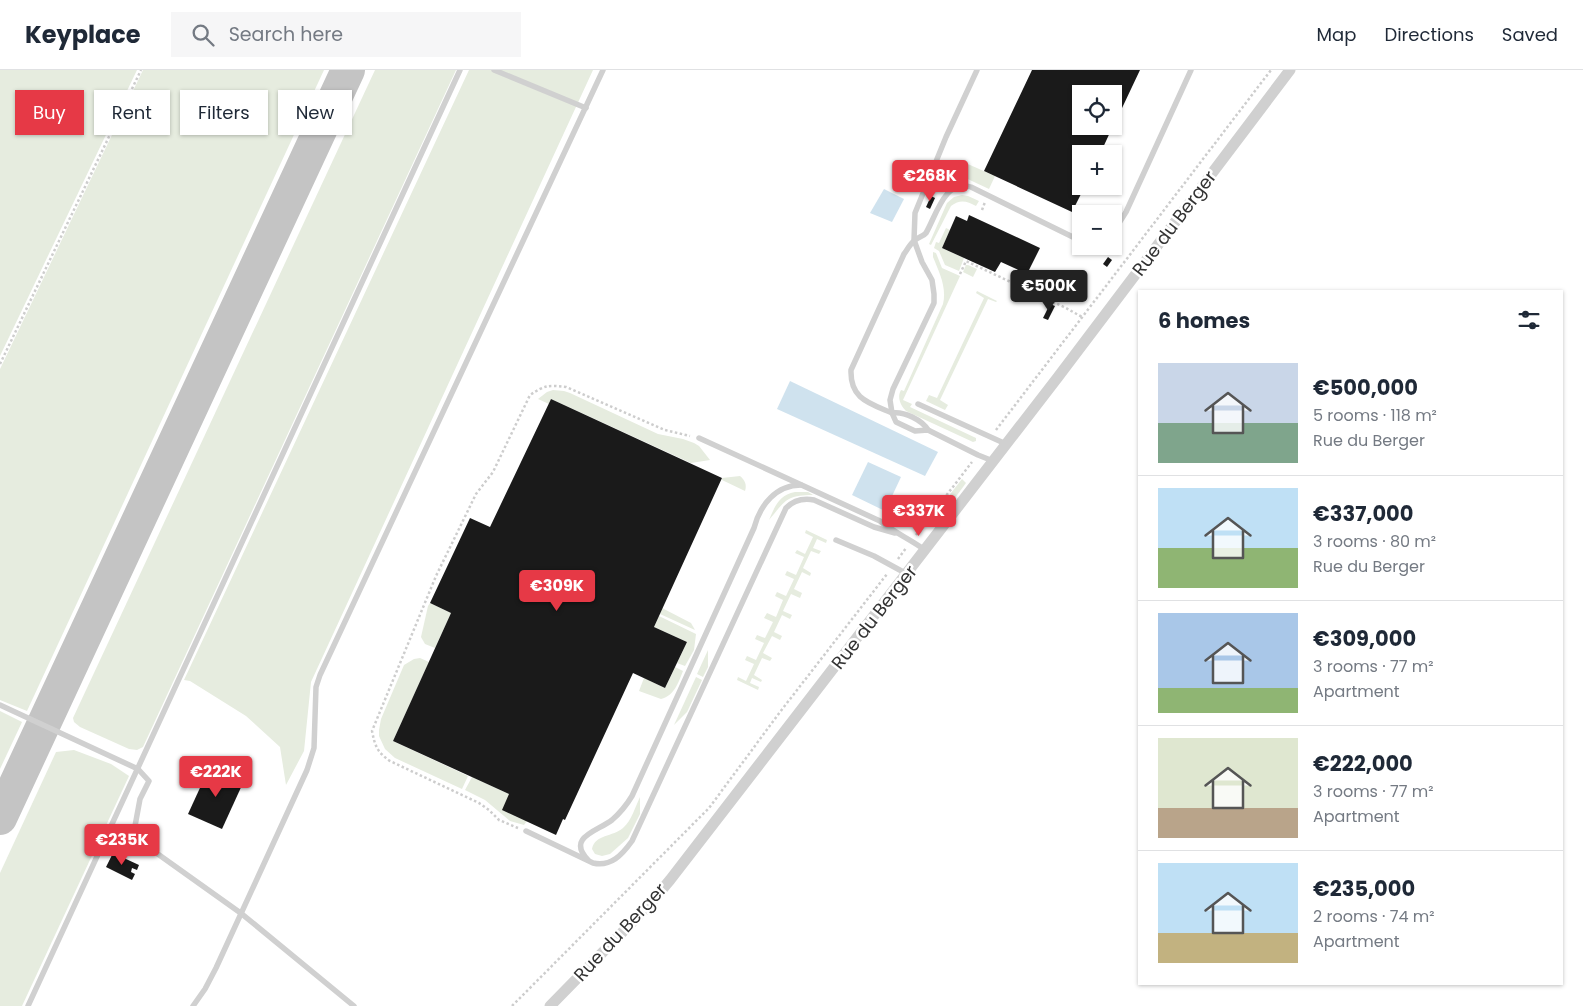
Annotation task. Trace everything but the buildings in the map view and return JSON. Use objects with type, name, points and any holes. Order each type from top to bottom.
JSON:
[{"type":"street","name":"Rue du Berger","points":[[550,1006],[649,905],[670,880],[926,550],[1290,70]]},
{"type":"lane","points":[[28,1006],[460,70]]},
{"type":"lane","points":[[494,70],[586,108]]},
{"type":"lane","points":[[193,1006],[205,989],[242,914],[307,770],[314,748],[316,687],[320,675],[603,70]]},
{"type":"lane","points":[[928,430],[915,432],[896,422],[890,400],[893,389],[934,303],[932,280],[922,262],[914,240],[915,213],[946,137],[977,70]]},
{"type":"lane","points":[[1122,217],[1191,70]]},
{"type":"lane","points":[[993,460],[978,455],[928,430],[924,424],[904,414],[892,413],[863,400],[854,389],[851,380],[851,370],[904,254],[914,240],[925,235],[946,195],[958,186],[965,185],[1072,237]]},
{"type":"lane","points":[[918,404],[1006,444]]},
{"type":"lane","points":[[699,438],[880,521],[895,533]]},
{"type":"lane","points":[[589,861],[581,851],[582,840],[588,834],[613,819],[625,808],[632,796],[757,519],[773,495],[787,486],[801,485]]},
{"type":"lane","points":[[526,831],[598,864],[610,863],[625,850],[632,841],[786,508],[792,502],[814,500],[874,527],[895,533],[926,550]]},
{"type":"lane","points":[[836,540],[874,556],[907,574]]},
{"type":"lane","points":[[0,705],[138,769],[149,781],[140,799],[135,826],[148,847],[242,914],[354,1006]]},
{"type":"path","points":[[0,364],[141,70]]},
{"type":"path","points":[[1005,418],[1271,70]]},
{"type":"path","points":[[960,274],[966,261],[1082,317]]},
{"type":"path","points":[[526,831],[499,820],[479,803],[390,761],[381,755],[375,745],[372,731],[436,576],[476,494],[493,472],[530,395],[539,389],[549,385],[566,387],[665,430],[699,438]]},
{"type":"path","points":[[512,1006],[709,808],[780,712],[960,478]]},
{"type":"shaded area","points":[[0,70],[137,70],[127,90],[94,90],[94,135],[106,135],[0,356]]},
{"type":"shaded area","points":[[143,70],[324,70],[315,90],[278,90],[278,135],[294,135],[27,711],[0,700],[0,369],[112,135],[170,135],[170,90],[133,90]]},
{"type":"shaded area","points":[[375,70],[456,70],[143,747],[137,750],[129,749],[80,727],[74,722],[73,718],[345,135],[352,135],[352,119]]},
{"type":"shaded area","points":[[469,70],[593,70],[311,682],[304,751],[286,785],[280,747],[246,716],[190,681],[184,680]]},
{"type":"shaded area","points":[[961,161],[995,176],[989,189],[957,174],[956,166]]},
{"type":"shaded area","points":[[962,195],[979,201],[976,206],[970,203],[957,202],[951,206],[931,245],[929,244],[947,203],[954,197]]},
{"type":"shaded area","points":[[946,228],[950,230],[942,248],[964,258],[959,271],[945,265],[939,251],[934,248],[936,242],[939,243]]},
{"type":"shaded area","points":[[933,252],[936,253],[942,268],[960,276],[903,400],[912,404],[910,407],[976,438],[976,441],[973,442],[906,411],[900,401],[899,395],[901,390],[904,391],[943,304],[943,286]]},
{"type":"shaded area","points":[[966,265],[977,269],[973,277],[963,272]]},
{"type":"shaded area","points":[[977,291],[997,301],[988,299],[940,400],[948,405],[945,410],[926,401],[929,395],[937,398],[984,298],[976,293]]},
{"type":"shaded area","points":[[553,390],[570,393],[658,434],[694,443],[699,446],[710,460],[691,463],[551,399],[549,404],[538,399]]},
{"type":"shaded area","points":[[740,476],[745,483],[745,491],[722,480],[722,478]]},
{"type":"shaded area","points":[[962,479],[966,483],[935,525],[929,521]]},
{"type":"shaded area","points":[[795,492],[808,492],[813,495],[797,496],[787,500],[769,520],[781,498]]},
{"type":"shaded area","points":[[806,530],[827,540],[826,543],[817,539],[813,548],[821,551],[819,554],[811,551],[803,568],[811,573],[810,576],[802,572],[794,589],[802,593],[800,598],[791,594],[783,611],[792,615],[790,619],[782,615],[774,632],[782,636],[780,640],[772,636],[763,653],[772,658],[770,661],[762,658],[754,675],[762,680],[761,682],[752,678],[750,683],[759,687],[758,690],[737,680],[738,677],[746,681],[754,664],[745,660],[747,656],[756,660],[764,643],[755,639],[757,635],[765,638],[773,622],[764,618],[767,613],[776,617],[783,600],[775,596],[777,592],[786,596],[794,579],[785,575],[787,571],[796,575],[804,557],[795,553],[797,550],[805,554],[813,537],[805,533]]},
{"type":"shaded area","points":[[430,603],[451,613],[435,648],[425,644],[421,637]]},
{"type":"shaded area","points":[[662,608],[691,623],[695,630],[660,614]]},
{"type":"shaded area","points":[[659,616],[696,634],[694,650],[685,666],[677,663],[687,642],[654,627]]},
{"type":"shaded area","points":[[708,650],[708,667],[703,677],[697,674]]},
{"type":"shaded area","points":[[420,658],[429,662],[393,741],[468,776],[462,789],[395,758],[385,749],[379,736],[381,719],[404,665]]},
{"type":"shaded area","points":[[675,667],[683,671],[670,695],[661,699],[639,691],[644,678],[665,688]]},
{"type":"shaded area","points":[[696,677],[702,680],[687,712],[674,725]]},
{"type":"shaded area","points":[[0,711],[22,722],[0,769]]},
{"type":"shaded area","points":[[74,750],[111,764],[129,776],[22,1006],[0,1006],[0,873],[56,752]]},
{"type":"shaded area","points":[[472,777],[509,794],[527,821],[524,825],[510,821],[485,800],[465,790]]},
{"type":"shaded area","points":[[640,797],[640,814],[628,838],[610,854],[602,856],[595,854],[592,849],[594,844],[600,838],[619,831],[626,825]]},
{"type":"water","points":[[884,189],[904,199],[892,222],[870,213]]},
{"type":"water","points":[[790,381],[938,452],[925,476],[777,409]]},
{"type":"water","points":[[868,462],[901,477],[885,511],[852,495]]},
{"type":"taxiway","points":[[0,818],[348,70]]}]
